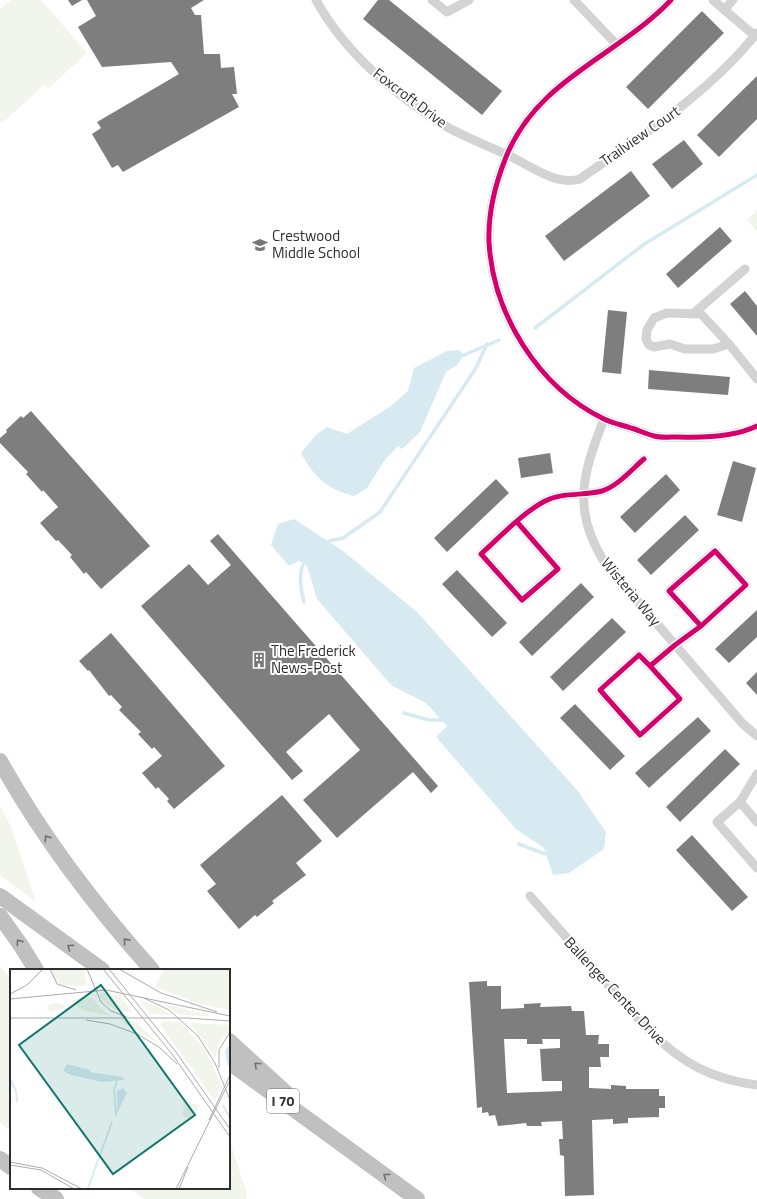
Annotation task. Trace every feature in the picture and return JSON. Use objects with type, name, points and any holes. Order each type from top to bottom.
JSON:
[{"type":"highway","points":[[0,761],[20,798],[50,844],[116,929],[151,969]]},
{"type":"highway","points":[[0,896],[101,969]]},
{"type":"highway","points":[[0,916],[35,969]]},
{"type":"highway","points":[[230,1042],[336,1140]]},
{"type":"highway","name":"I 70","points":[[230,1063],[417,1199]]},
{"type":"highway","points":[[0,1159],[10,1166]]},
{"type":"highway","points":[[41,1189],[56,1199]]},
{"type":"highway","points":[[62,1199],[64,1189]]},
{"type":"street","name":"Foxcroft Drive","points":[[316,0],[355,53],[376,75],[423,112],[449,128],[507,155]]},
{"type":"street","points":[[432,0],[447,12],[470,0]]},
{"type":"street","points":[[574,0],[617,45]]},
{"type":"street","points":[[671,0],[645,25],[570,76],[549,95],[522,128],[507,155],[494,197],[490,218],[489,241],[492,266],[499,296],[508,318],[522,344],[551,380],[577,402],[604,419],[654,436],[697,438],[746,431],[757,426]]},
{"type":"street","name":"Trailview Court","points":[[507,155],[545,173],[562,180],[572,182],[580,179],[672,115],[717,77],[756,35],[713,0]]},
{"type":"street","points":[[724,10],[733,0]]},
{"type":"street","points":[[694,313],[745,269]]},
{"type":"street","points":[[729,344],[706,349],[685,349],[670,344],[654,347],[649,345],[646,339],[647,330],[654,318],[667,313],[701,314],[729,344],[757,378]]},
{"type":"street","name":"Wisteria Way","points":[[604,419],[587,466],[583,494],[583,508],[596,550],[742,724],[757,736]]},
{"type":"street","points":[[517,522],[558,569],[522,600],[481,554],[517,522],[546,501],[561,496],[603,490],[614,485],[644,459]]},
{"type":"street","points":[[650,666],[701,626],[746,585],[715,551],[669,591],[701,626]]},
{"type":"street","points":[[640,655],[650,666],[680,699],[640,735],[600,690],[640,655]]},
{"type":"street","points":[[757,774],[740,802],[717,822],[757,868]]},
{"type":"street","points":[[740,802],[757,822]]},
{"type":"street","name":"Ballenger Center Drive","points":[[530,896],[649,1031],[665,1046],[682,1060],[704,1072],[739,1083],[757,1085]]},
{"type":"shaded area","points":[[11,0],[41,0],[87,53],[49,88],[44,85],[2,123],[0,121],[0,9]]},
{"type":"shaded area","points":[[757,211],[757,232],[747,219]]},
{"type":"shaded area","points":[[459,350],[464,355],[457,365],[446,372],[420,432],[402,449],[398,446],[384,461],[367,488],[354,496],[336,490],[316,475],[301,453],[316,435],[327,427],[347,434],[391,406],[408,391],[414,368],[447,351]]},
{"type":"shaded area","points":[[294,519],[343,551],[417,612],[577,790],[606,832],[604,849],[569,873],[553,875],[544,848],[516,829],[436,737],[447,726],[426,703],[391,685],[317,599],[307,566],[299,561],[289,566],[271,545],[278,524]]},
{"type":"shaded area","points":[[0,806],[11,827],[36,902],[0,875]]},
{"type":"shaded area","points":[[0,966],[10,978],[10,1131],[0,1122]]},
{"type":"shaded area","points":[[230,1141],[247,1194],[246,1199],[144,1199],[130,1189],[230,1189]]},
{"type":"building","points":[[68,0],[82,0],[72,6]]},
{"type":"building","points":[[87,0],[204,0],[191,8],[195,15],[201,15],[204,54],[220,54],[221,68],[234,67],[237,94],[232,94],[239,107],[123,172],[118,165],[112,168],[92,134],[101,128],[97,122],[179,74],[171,62],[102,67],[78,27],[96,16]]},
{"type":"building","points":[[378,0],[389,0],[502,91],[482,115],[363,19]]},
{"type":"building","points":[[702,11],[724,33],[648,109],[626,87]]},
{"type":"building","points":[[757,76],[757,119],[719,157],[697,135]]},
{"type":"building","points":[[684,140],[703,164],[672,189],[652,164]]},
{"type":"building","points":[[631,171],[650,196],[564,261],[545,236]]},
{"type":"building","points":[[720,227],[732,241],[678,288],[666,274]]},
{"type":"building","points":[[745,291],[757,306],[757,336],[730,304]]},
{"type":"building","points":[[608,310],[627,312],[621,374],[602,372]]},
{"type":"building","points":[[649,370],[730,377],[728,395],[648,389]]},
{"type":"building","points":[[31,411],[150,546],[101,589],[86,572],[84,574],[70,557],[72,555],[58,540],[56,541],[40,523],[58,507],[43,490],[42,492],[26,474],[28,472],[0,443],[0,438],[7,432],[6,430],[21,416],[23,418]]},
{"type":"building","points":[[550,453],[553,473],[521,478],[518,458]]},
{"type":"building","points":[[733,461],[756,468],[742,522],[717,515]]},
{"type":"building","points":[[666,474],[680,490],[635,533],[620,517]]},
{"type":"building","points":[[496,479],[509,493],[447,552],[434,538]]},
{"type":"building","points":[[685,515],[699,530],[651,575],[637,560]]},
{"type":"building","name":"The Frederick News-Post","points":[[218,534],[438,786],[431,793],[413,772],[337,838],[303,800],[360,750],[329,714],[286,752],[303,771],[292,780],[141,606],[189,564],[208,585],[231,565],[210,541]]},
{"type":"building","points":[[457,570],[507,623],[492,637],[442,584]]},
{"type":"building","points":[[581,583],[594,597],[532,656],[519,642]]},
{"type":"building","points":[[757,610],[757,637],[729,663],[715,649]]},
{"type":"building","points":[[612,618],[626,632],[563,691],[550,677]]},
{"type":"building","points":[[111,633],[225,766],[174,809],[167,801],[169,799],[158,787],[156,789],[142,773],[162,756],[154,747],[152,749],[138,734],[141,732],[119,710],[122,707],[111,695],[109,696],[89,670],[88,671],[79,661]]},
{"type":"building","points":[[757,672],[757,695],[746,683]]},
{"type":"building","points":[[575,704],[625,756],[610,770],[560,718]]},
{"type":"building","points":[[698,717],[711,731],[649,788],[635,773]]},
{"type":"building","points":[[725,749],[740,764],[680,822],[666,807]]},
{"type":"building","points":[[282,795],[322,841],[296,863],[306,875],[272,901],[274,903],[257,917],[255,915],[239,929],[207,891],[216,884],[200,865]]},
{"type":"building","points":[[692,835],[748,897],[732,911],[676,850]]},
{"type":"building","points":[[487,981],[487,986],[501,986],[501,1009],[524,1008],[524,1004],[541,1003],[540,1007],[571,1006],[572,1011],[584,1011],[586,1035],[599,1035],[598,1044],[609,1044],[609,1057],[600,1057],[601,1067],[589,1067],[589,1088],[611,1089],[611,1085],[626,1086],[626,1089],[659,1089],[659,1096],[665,1096],[665,1108],[659,1108],[659,1117],[628,1118],[628,1123],[613,1124],[613,1119],[592,1120],[594,1195],[565,1196],[564,1156],[560,1155],[559,1139],[563,1139],[562,1121],[541,1122],[542,1126],[527,1126],[526,1123],[498,1126],[495,1115],[489,1116],[488,1112],[482,1113],[482,1107],[477,1108],[469,982]],"holes":[[[504,1039],[527,1039],[527,1044],[543,1044],[542,1039],[560,1039],[560,1048],[540,1049],[542,1081],[562,1081],[562,1091],[507,1093]]]},
{"type":"waterway","points":[[535,328],[643,245],[757,175]]},
{"type":"waterway","points":[[464,355],[499,340]]},
{"type":"waterway","points":[[326,543],[343,538],[380,512],[476,368],[487,344]]},
{"type":"waterway","points":[[304,602],[301,586],[301,569],[306,561]]},
{"type":"waterway","points":[[404,713],[429,720],[442,720]]},
{"type":"waterway","points":[[519,844],[545,854]]},
{"type":"cycle path","points":[[671,0],[650,20],[580,70],[558,88],[538,107],[520,130],[506,157],[493,198],[489,231],[492,269],[499,296],[523,346],[540,368],[559,388],[580,405],[607,420],[660,437],[728,435],[757,426]]},
{"type":"cycle path","points":[[517,522],[558,569],[522,600],[481,554],[519,519],[536,506],[559,496],[608,489],[644,459]]},
{"type":"cycle path","points":[[650,666],[639,655],[600,690],[640,735],[680,699],[650,666],[701,626],[669,591],[715,551],[746,585],[701,626]]},
{"type":"place","name":"Crestwood Middle School","points":[[260,245]]},
{"type":"place","name":"The Frederick News-Post","points":[[259,660]]}]
